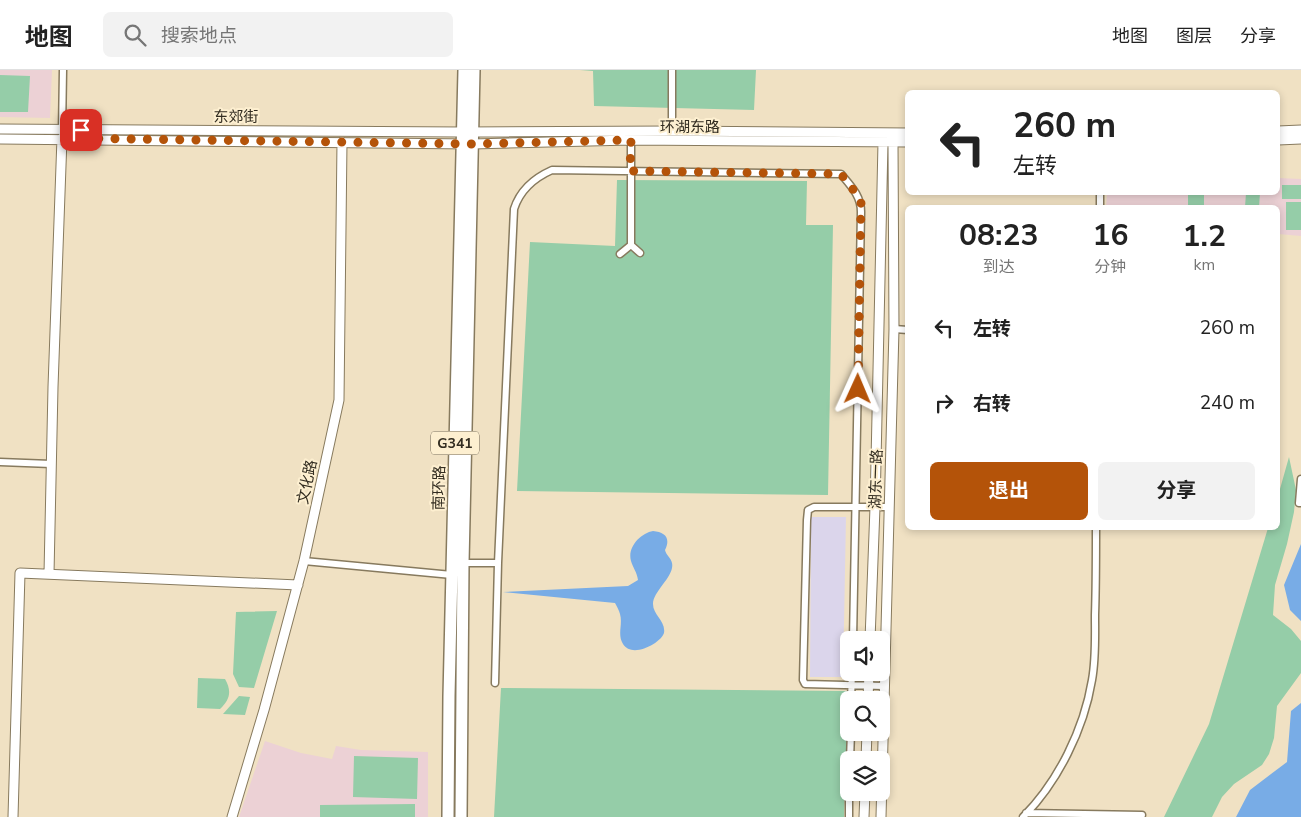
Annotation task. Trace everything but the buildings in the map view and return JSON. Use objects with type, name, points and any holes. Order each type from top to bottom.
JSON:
[{"type":"highway","name":"南环路","points":[[461,817],[467,138],[464,70]]},
{"type":"highway","name":"南环路","points":[[448,817],[452,575],[467,138],[474,70]]},
{"type":"main road","name":"东郊街","points":[[0,129],[62,134],[342,142],[467,138]]},
{"type":"main road","points":[[1280,131],[1301,130]]},
{"type":"main road","name":"环湖东路","points":[[467,138],[672,131],[905,133]]},
{"type":"main road","name":"东郊街","points":[[0,139],[62,134],[467,138]]},
{"type":"main road","points":[[49,574],[62,134]]},
{"type":"main road","name":"环湖东路","points":[[467,138],[905,142]]},
{"type":"main road","points":[[1280,140],[1301,139]]},
{"type":"main road","name":"文化路","points":[[232,817],[264,710],[298,585],[339,400],[342,142]]},
{"type":"main road","name":"湖东一路","points":[[870,631],[875,507],[882,142]]},
{"type":"main road","name":"湖东一路","points":[[881,817],[894,329],[893,142]]},
{"type":"main road","points":[[13,817],[20,573],[298,585]]},
{"type":"main road","points":[[868,681],[868,691]]},
{"type":"main road","points":[[864,817],[865,801]]},
{"type":"street","points":[[62,134],[63,70]]},
{"type":"street","points":[[672,70],[672,131]]},
{"type":"street","points":[[631,140],[631,245],[640,253]]},
{"type":"street","points":[[496,683],[498,563],[514,209],[523,190],[552,170],[841,174],[855,192],[861,202],[853,631]]},
{"type":"street","points":[[620,254],[631,245]]},
{"type":"street","points":[[894,329],[905,330]]},
{"type":"street","points":[[0,462],[51,464]]},
{"type":"street","points":[[1301,479],[1299,503],[1301,503]]},
{"type":"street","points":[[884,686],[805,684],[803,680],[807,520],[808,510],[814,507],[889,507]]},
{"type":"street","points":[[1024,815],[1045,791],[1057,772],[1076,732],[1089,695],[1095,654],[1096,530]]},
{"type":"street","points":[[304,561],[452,575]]},
{"type":"street","points":[[463,563],[498,563]]},
{"type":"street","points":[[852,681],[852,691]]},
{"type":"street","points":[[849,817],[850,801]]},
{"type":"street","points":[[1024,815],[1142,815]]},
{"type":"shaded area","points":[[0,70],[52,70],[50,118],[0,117]]},
{"type":"shaded area","points":[[1280,178],[1301,179],[1301,236],[1280,234],[1280,205],[1106,205],[1107,195],[1280,195]]},
{"type":"shaded area","points":[[811,517],[846,517],[844,631],[840,631],[840,677],[810,677]]},
{"type":"shaded area","points":[[265,741],[301,753],[332,759],[336,746],[361,750],[428,752],[428,817],[239,817]]},
{"type":"green space","points":[[580,70],[756,70],[754,110],[594,106],[593,71]]},
{"type":"green space","points":[[0,75],[30,76],[28,112],[0,112]]},
{"type":"green space","points":[[617,180],[807,181],[806,225],[833,225],[828,495],[517,491],[530,242],[615,246]]},
{"type":"green space","points":[[1282,185],[1301,185],[1301,199],[1282,199]]},
{"type":"green space","points":[[1188,195],[1204,195],[1204,205],[1188,205]]},
{"type":"green space","points":[[1246,195],[1260,195],[1259,205],[1245,205]]},
{"type":"green space","points":[[1286,202],[1301,202],[1301,230],[1286,230]]},
{"type":"green space","points":[[1289,457],[1296,490],[1294,512],[1275,585],[1273,615],[1291,629],[1301,641],[1301,673],[1277,706],[1274,738],[1269,754],[1262,765],[1234,784],[1222,797],[1212,817],[1164,817],[1209,724],[1267,530],[1280,530],[1280,489]]},
{"type":"green space","points":[[277,611],[254,688],[239,687],[233,674],[236,612]]},
{"type":"green space","points":[[198,678],[225,679],[229,687],[229,695],[220,709],[197,708]]},
{"type":"green space","points":[[501,688],[848,691],[840,691],[840,741],[846,741],[846,751],[840,751],[840,801],[845,801],[844,817],[494,817]]},
{"type":"green space","points":[[239,696],[250,697],[245,715],[223,714]]},
{"type":"green space","points":[[354,756],[418,758],[417,799],[353,797]]},
{"type":"green space","points":[[415,804],[415,817],[320,817],[320,805]]},
{"type":"water","points":[[653,531],[666,536],[667,546],[665,550],[672,563],[672,568],[656,594],[653,604],[663,625],[664,633],[658,641],[646,648],[633,650],[623,644],[620,637],[621,618],[615,603],[503,592],[628,586],[638,580],[630,556],[633,546],[648,532]]},
{"type":"water","points":[[1301,544],[1301,621],[1290,610],[1284,585]]},
{"type":"water","points":[[1301,703],[1301,817],[1236,817],[1250,790],[1287,762],[1291,711]]},
{"type":"route","points":[[81,130],[62,129],[62,138],[472,144],[631,140],[630,171],[841,174],[861,202],[858,389]]}]
